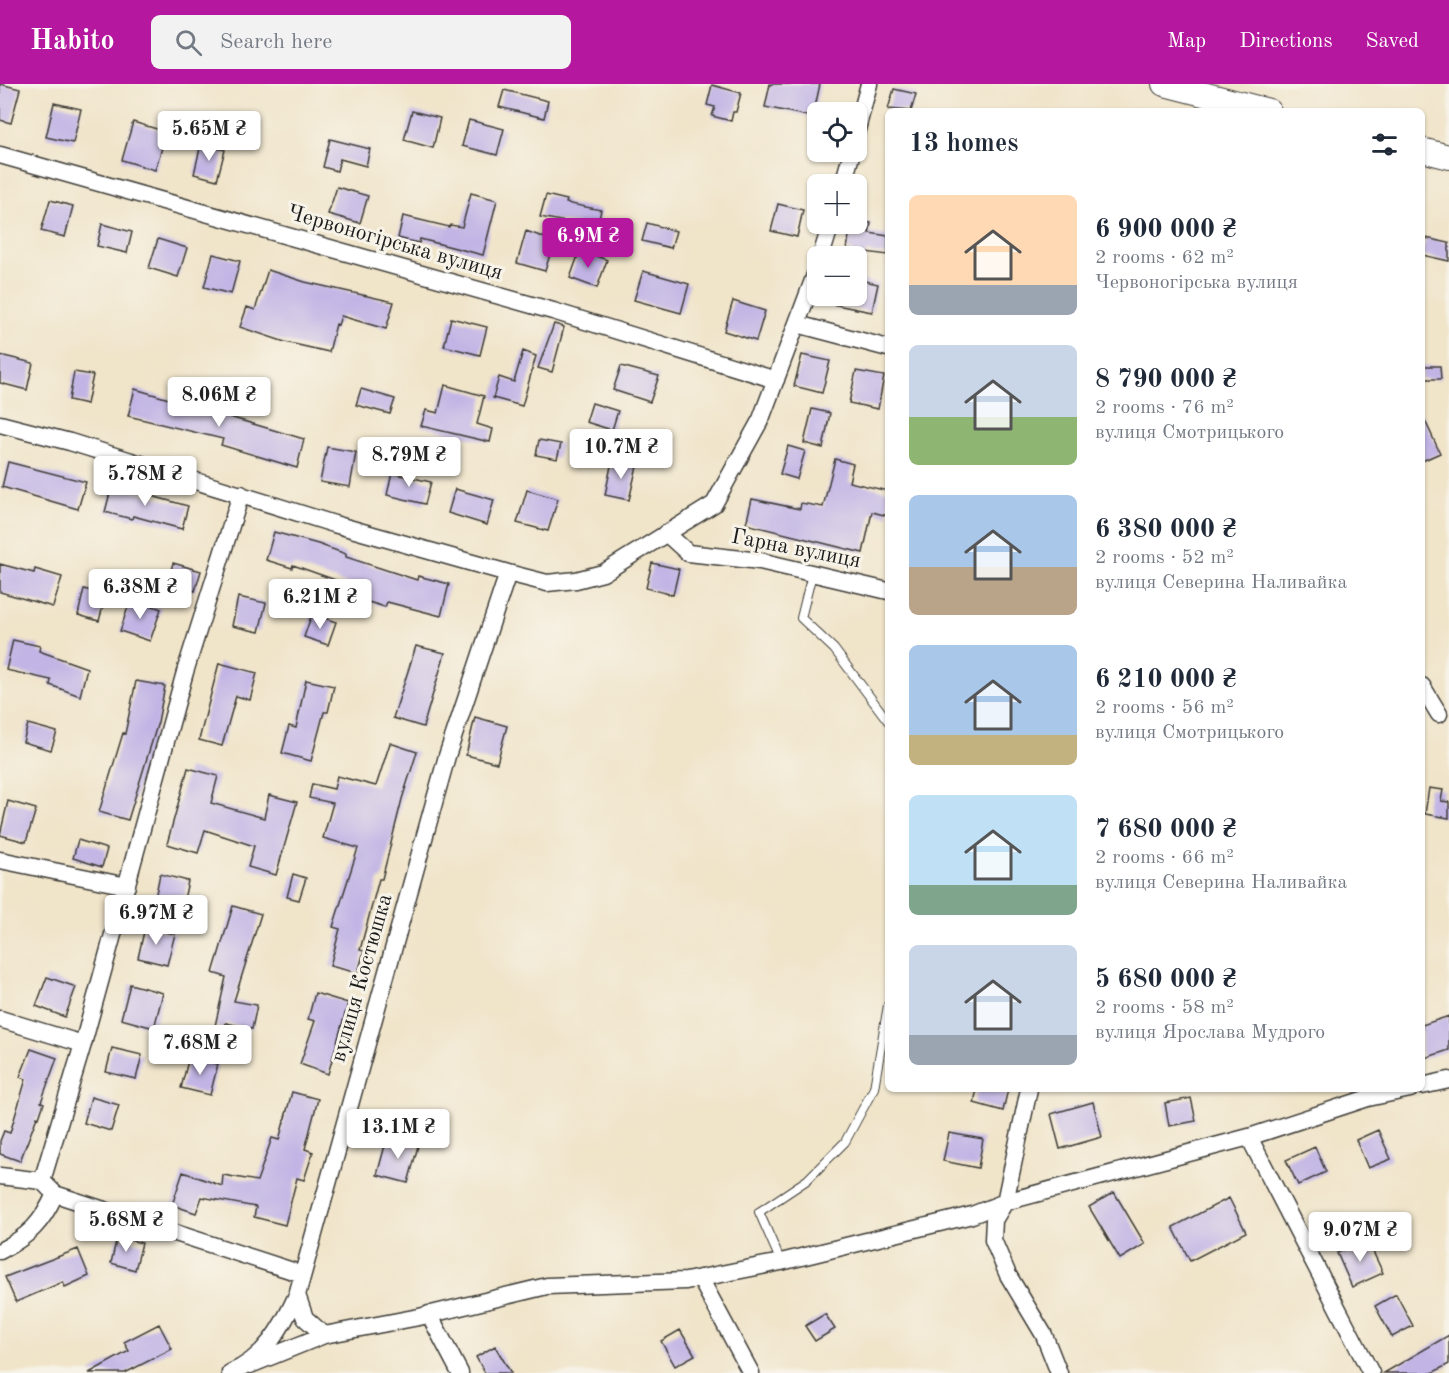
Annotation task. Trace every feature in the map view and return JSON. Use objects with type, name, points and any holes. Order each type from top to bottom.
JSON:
[{"type":"main road","points":[[1164,84],[1257,108]]},
{"type":"street","points":[[864,102],[869,84]]},
{"type":"street","name":"Червоногірська вулиця","points":[[0,155],[553,311],[776,380]]},
{"type":"street","points":[[0,424],[70,442],[334,524],[508,573],[547,583],[576,580],[603,573],[714,504],[761,419],[807,297]]},
{"type":"street","points":[[797,324],[885,347]]},
{"type":"street","points":[[42,1181],[83,1044],[184,672],[241,494]]},
{"type":"street","name":"Гарна вулиця","points":[[666,533],[688,553],[760,561],[885,590]]},
{"type":"street","name":"вулиця Костюшка","points":[[230,1373],[250,1365],[283,1324],[297,1295],[447,756],[508,573]]},
{"type":"street","points":[[1425,692],[1437,714]]},
{"type":"street","points":[[0,860],[127,886]]},
{"type":"street","points":[[0,1019],[83,1044]]},
{"type":"street","points":[[1425,1085],[1449,1080]]},
{"type":"street","points":[[1028,1092],[1005,1202],[994,1220],[993,1240],[1008,1275],[1044,1335],[1059,1373]]},
{"type":"street","points":[[250,1365],[324,1335],[429,1314],[547,1286],[686,1281],[781,1262],[972,1215],[1005,1202],[1249,1137],[1369,1094],[1385,1092]]},
{"type":"street","points":[[1249,1137],[1371,1373]]},
{"type":"street","points":[[0,1176],[42,1181],[55,1194],[302,1274]]},
{"type":"street","points":[[0,1251],[24,1239],[46,1214],[55,1194]]},
{"type":"street","points":[[700,1278],[751,1373]]},
{"type":"street","points":[[297,1295],[305,1318],[324,1335]]},
{"type":"street","points":[[429,1314],[460,1373]]},
{"type":"lane","points":[[812,574],[801,618],[834,649],[885,717]]},
{"type":"lane","points":[[781,1262],[759,1212],[807,1180],[845,1142],[874,1088],[885,1023]]},
{"type":"building","points":[[0,84],[20,89],[11,123],[0,120]]},
{"type":"building","points":[[770,84],[820,84],[816,102],[807,102],[807,116],[765,107]]},
{"type":"building","points":[[712,85],[741,93],[731,121],[712,116],[715,107],[707,105]]},
{"type":"building","points":[[894,89],[916,94],[912,108],[888,108]]},
{"type":"building","points":[[504,90],[548,101],[544,118],[499,107]]},
{"type":"building","points":[[54,103],[81,109],[73,143],[46,137]]},
{"type":"building","points":[[412,111],[440,118],[433,148],[404,140]]},
{"type":"building","points":[[469,120],[504,129],[497,155],[462,146]]},
{"type":"building","points":[[133,122],[167,132],[155,170],[122,160]]},
{"type":"building","points":[[330,139],[370,149],[366,166],[340,159],[337,171],[323,167]]},
{"type":"building","points":[[201,144],[225,150],[217,180],[194,174]]},
{"type":"building","points":[[337,187],[368,196],[360,223],[328,214]]},
{"type":"building","points":[[471,193],[497,200],[483,255],[420,239],[419,243],[398,238],[403,216],[449,227],[450,225],[462,227]]},
{"type":"building","points":[[546,195],[567,200],[566,203],[601,210],[597,228],[540,217]]},
{"type":"building","points":[[50,200],[73,206],[65,237],[41,231]]},
{"type":"building","points":[[778,204],[803,210],[797,237],[771,231]]},
{"type":"building","points":[[867,222],[871,223],[869,233],[885,236],[885,255],[867,252],[867,246],[847,246],[849,234],[867,234]]},
{"type":"building","points":[[647,223],[676,231],[671,248],[642,241]]},
{"type":"building","points":[[102,224],[132,232],[127,253],[97,246]]},
{"type":"building","points":[[526,231],[554,241],[545,271],[517,263]]},
{"type":"building","points":[[1426,238],[1449,243],[1449,261],[1425,256]]},
{"type":"building","points":[[158,239],[187,248],[178,277],[149,268]]},
{"type":"building","points":[[580,250],[607,260],[597,288],[570,278]]},
{"type":"building","points":[[213,254],[240,261],[231,294],[204,287]]},
{"type":"building","points":[[268,270],[305,282],[394,302],[386,329],[341,316],[338,325],[336,324],[329,352],[285,342],[240,327],[247,307],[255,310]]},
{"type":"building","points":[[643,271],[689,284],[681,313],[634,300]]},
{"type":"building","points":[[867,282],[878,284],[872,312],[841,306],[867,306]]},
{"type":"building","points":[[733,301],[765,311],[756,341],[724,331]]},
{"type":"building","points":[[451,318],[487,327],[480,355],[444,346]]},
{"type":"building","points":[[554,324],[564,327],[552,372],[538,368]]},
{"type":"building","points":[[523,351],[536,356],[522,406],[493,398],[499,377],[514,382]]},
{"type":"building","points":[[0,355],[33,363],[27,390],[0,383]]},
{"type":"building","points":[[802,355],[830,361],[822,393],[794,386]]},
{"type":"building","points":[[621,366],[659,376],[650,402],[613,390]]},
{"type":"building","points":[[1425,366],[1440,366],[1441,379],[1425,379]]},
{"type":"building","points":[[856,371],[884,376],[878,409],[849,403]]},
{"type":"building","points":[[74,372],[93,375],[87,404],[69,400]]},
{"type":"building","points":[[445,385],[484,396],[477,424],[493,429],[490,442],[421,426],[426,410],[438,413]]},
{"type":"building","points":[[135,389],[304,439],[297,468],[221,445],[223,439],[128,416]]},
{"type":"building","points":[[361,389],[395,399],[390,414],[356,405]]},
{"type":"building","points":[[592,403],[618,411],[612,430],[586,422]]},
{"type":"building","points":[[812,409],[830,413],[823,448],[804,443]]},
{"type":"building","points":[[1425,420],[1440,453],[1425,460]]},
{"type":"building","points":[[539,440],[561,444],[557,459],[536,455]]},
{"type":"building","points":[[788,446],[805,451],[797,479],[780,474]]},
{"type":"building","points":[[327,447],[356,452],[350,487],[320,482]]},
{"type":"building","points":[[835,459],[853,464],[849,482],[885,490],[885,515],[872,512],[863,553],[746,524],[752,499],[800,509],[801,503],[823,507]]},
{"type":"building","points":[[612,461],[637,466],[629,500],[605,495]]},
{"type":"building","points":[[8,462],[86,482],[78,509],[2,487]]},
{"type":"building","points":[[392,473],[431,482],[425,504],[387,495]]},
{"type":"building","points":[[112,485],[188,506],[182,529],[133,516],[132,519],[105,512]]},
{"type":"building","points":[[455,489],[494,500],[487,525],[448,513]]},
{"type":"building","points":[[527,490],[558,499],[548,531],[517,523]]},
{"type":"building","points":[[274,532],[318,544],[346,554],[346,557],[417,580],[418,576],[449,584],[441,616],[387,602],[385,607],[355,598],[358,588],[293,565],[292,568],[266,560]]},
{"type":"building","points":[[173,563],[201,571],[195,591],[167,584]]},
{"type":"building","points":[[652,563],[679,569],[673,595],[646,588]]},
{"type":"building","points":[[0,564],[34,573],[35,569],[62,577],[53,607],[0,592]]},
{"type":"building","points":[[84,589],[106,595],[99,621],[78,615]]},
{"type":"building","points":[[238,597],[266,603],[259,632],[232,626]]},
{"type":"building","points":[[131,598],[161,609],[150,641],[120,631]]},
{"type":"building","points":[[312,614],[336,622],[328,645],[304,637]]},
{"type":"building","points":[[13,640],[40,646],[39,651],[87,668],[80,696],[50,685],[51,680],[6,670]]},
{"type":"building","points":[[416,646],[445,653],[423,727],[393,718]]},
{"type":"building","points":[[219,663],[257,673],[250,700],[236,696],[222,746],[199,740]]},
{"type":"building","points":[[306,680],[334,686],[328,712],[324,712],[311,761],[282,753],[289,726],[296,728]]},
{"type":"building","points":[[136,681],[165,686],[158,722],[128,820],[99,812],[123,733],[125,734]]},
{"type":"building","points":[[475,717],[507,726],[497,763],[466,755]]},
{"type":"building","points":[[28,724],[57,732],[51,750],[23,742]]},
{"type":"building","points":[[390,743],[417,752],[360,950],[364,951],[358,973],[330,966],[340,929],[333,927],[358,848],[323,838],[333,803],[309,798],[312,784],[334,789],[337,776],[376,786]]},
{"type":"building","points":[[188,768],[218,776],[211,803],[264,818],[269,795],[297,802],[276,875],[248,867],[254,846],[205,830],[198,853],[167,844]]},
{"type":"building","points":[[1429,788],[1443,790],[1441,801],[1449,802],[1449,818],[1425,814]]},
{"type":"building","points":[[8,801],[36,809],[26,842],[0,835]]},
{"type":"building","points":[[78,840],[107,849],[102,867],[73,858]]},
{"type":"building","points":[[160,874],[188,881],[182,909],[154,903]]},
{"type":"building","points":[[293,874],[306,878],[299,900],[287,897]]},
{"type":"building","points":[[233,906],[261,914],[234,1001],[257,1005],[252,1029],[226,1023],[224,1028],[215,1026],[226,977],[213,973]]},
{"type":"building","points":[[145,927],[175,934],[167,965],[138,958]]},
{"type":"building","points":[[47,977],[76,987],[65,1017],[36,1006]]},
{"type":"building","points":[[130,984],[163,993],[154,1028],[121,1019]]},
{"type":"building","points":[[315,993],[348,1003],[328,1074],[300,1064],[315,1021],[308,1019]]},
{"type":"building","points":[[1449,1016],[1449,1050],[1425,1058],[1425,1024]]},
{"type":"building","points":[[112,1048],[142,1055],[136,1079],[106,1072]]},
{"type":"building","points":[[31,1049],[57,1058],[41,1102],[44,1103],[39,1118],[37,1117],[20,1161],[0,1154],[0,1141],[4,1131],[10,1133],[26,1079],[20,1077]]},
{"type":"building","points":[[189,1057],[218,1064],[210,1095],[181,1088]]},
{"type":"building","points":[[292,1092],[318,1099],[305,1149],[313,1152],[304,1180],[297,1178],[285,1225],[254,1217],[256,1207],[202,1197],[196,1213],[172,1205],[183,1172],[222,1186],[223,1175],[257,1181],[272,1138],[279,1140]]},
{"type":"building","points":[[976,1092],[1007,1092],[1003,1111],[974,1103]]},
{"type":"building","points":[[91,1097],[119,1105],[111,1131],[84,1123]]},
{"type":"building","points":[[1191,1098],[1196,1121],[1169,1126],[1165,1103]]},
{"type":"building","points":[[1093,1102],[1102,1137],[1060,1149],[1051,1114]]},
{"type":"building","points":[[1378,1130],[1391,1159],[1368,1168],[1356,1140]]},
{"type":"building","points":[[949,1133],[983,1139],[978,1168],[943,1161]]},
{"type":"building","points":[[387,1138],[418,1146],[408,1183],[377,1175]]},
{"type":"building","points":[[1315,1147],[1326,1172],[1298,1185],[1286,1160]]},
{"type":"building","points":[[1114,1192],[1145,1244],[1120,1259],[1089,1207]]},
{"type":"building","points":[[1229,1198],[1246,1232],[1190,1261],[1173,1227]]},
{"type":"building","points":[[117,1237],[142,1243],[135,1270],[111,1263]]},
{"type":"building","points":[[1367,1239],[1383,1273],[1352,1287],[1337,1253]]},
{"type":"building","points":[[78,1249],[89,1276],[65,1287],[63,1282],[16,1302],[5,1277]]},
{"type":"building","points":[[1396,1294],[1413,1326],[1392,1337],[1375,1306]]},
{"type":"building","points":[[825,1314],[835,1329],[815,1341],[805,1326]]},
{"type":"building","points":[[159,1324],[172,1349],[125,1373],[89,1373],[129,1351],[124,1342]]},
{"type":"building","points":[[680,1330],[695,1355],[675,1366],[661,1341]]},
{"type":"building","points":[[1449,1335],[1449,1364],[1432,1373],[1384,1373]]},
{"type":"building","points":[[495,1346],[511,1373],[485,1373],[476,1357]]}]
